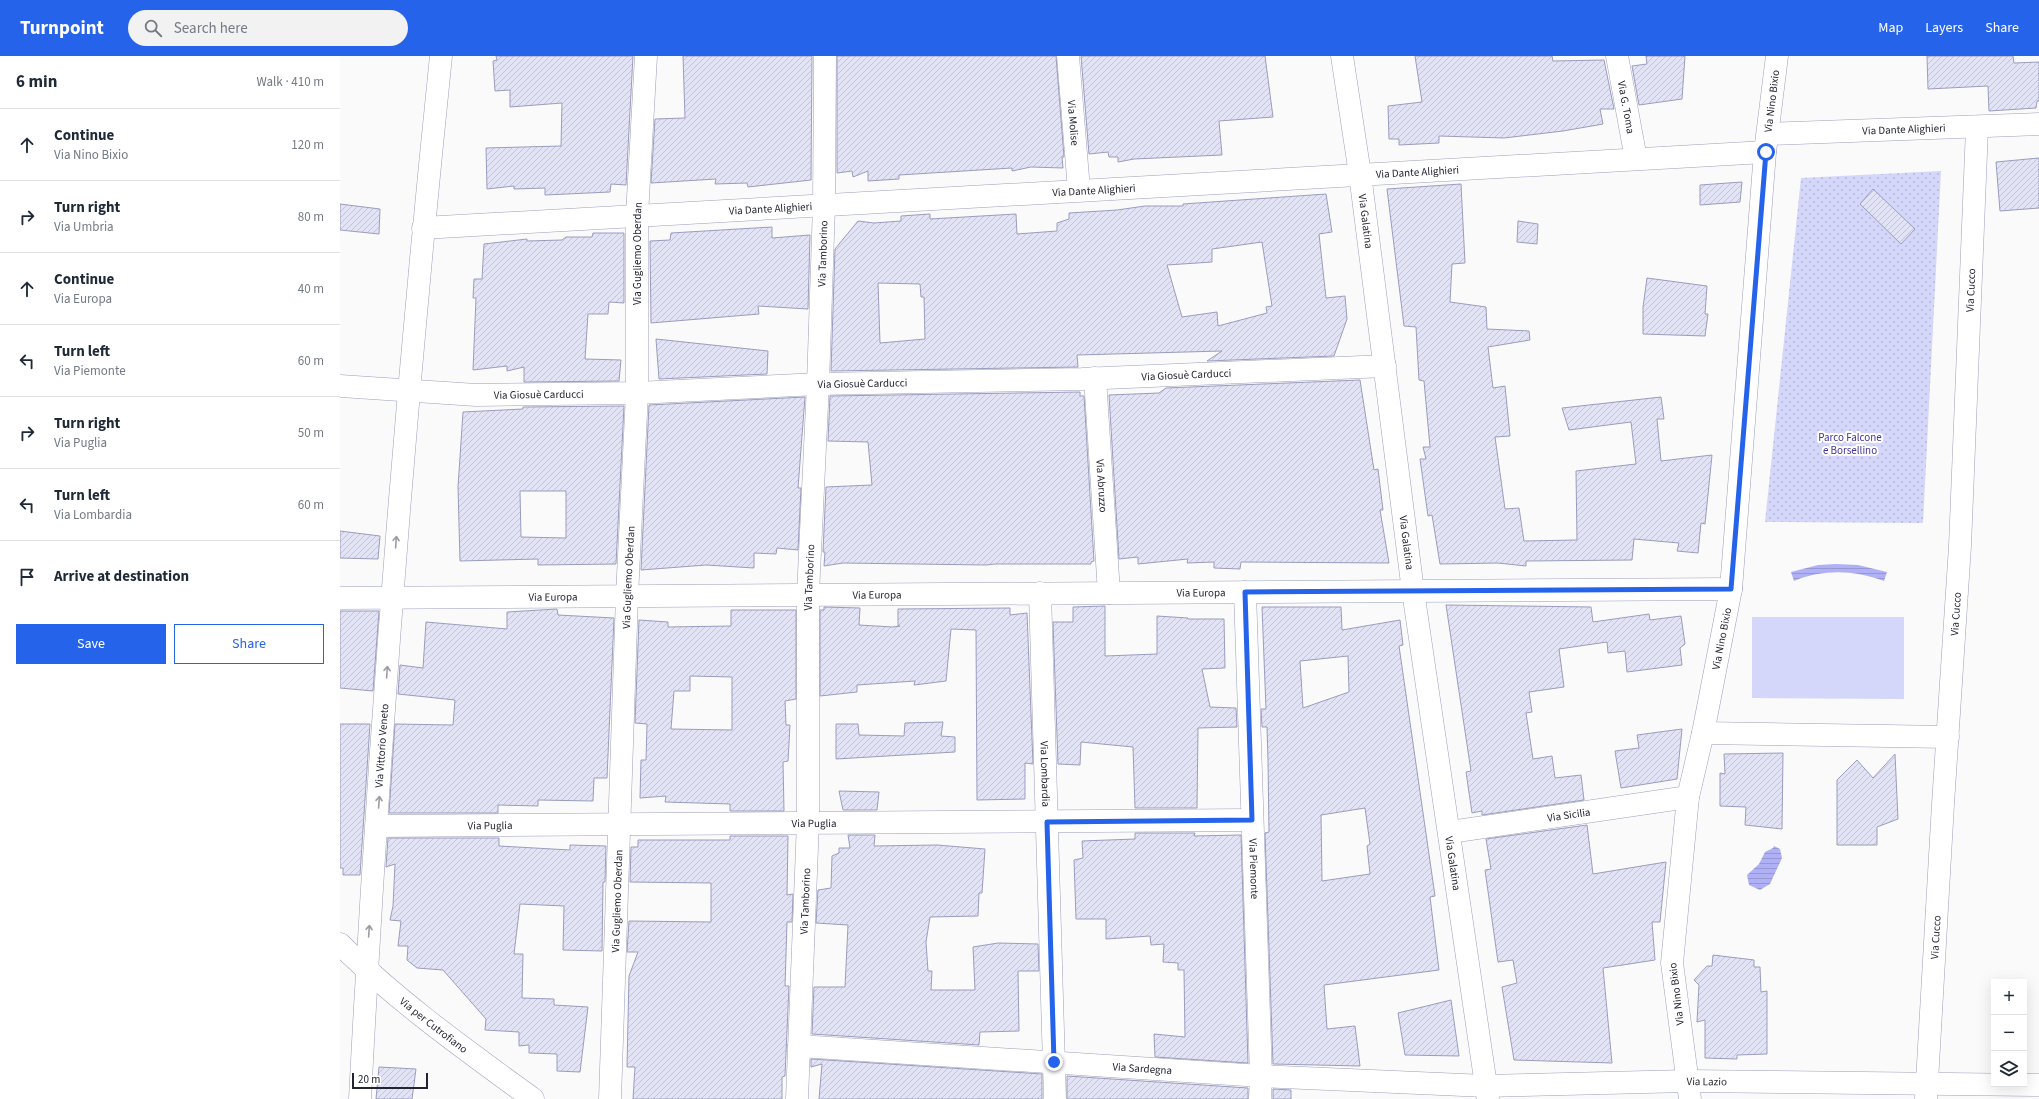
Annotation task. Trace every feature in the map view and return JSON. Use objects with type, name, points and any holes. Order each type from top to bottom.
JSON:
[{"type":"street","name":"Via Vittorio Veneto","points":[[360,1099],[366,970],[392,597],[408,392],[441,56]]},
{"type":"street","name":"Via Gugliemo Oberdan","points":[[610,1099],[619,823],[637,393],[637,215],[646,56]]},
{"type":"street","name":"Via Tamborino","points":[[797,1099],[808,822],[808,594],[818,384],[824,205],[825,56]]},
{"type":"street","name":"Via Molise","points":[[1068,56],[1079,190]]},
{"type":"street","name":"Via Galatina","points":[[1342,56],[1360,174],[1413,591],[1450,832],[1487,1093]]},
{"type":"street","name":"Via G. Toma","points":[[1617,56],[1636,159]]},
{"type":"street","name":"Via Nino Bixio","points":[[1688,1090],[1672,963],[1688,797],[1703,733],[1731,589],[1767,143],[1777,56]]},
{"type":"street","name":"Via Dante Alighieri","points":[[423,228],[1636,159],[1767,143],[2039,124]]},
{"type":"street","name":"Via Cucco","points":[[1927,1091],[1960,538],[1977,128]]},
{"type":"street","name":"Via Giosuè Carducci","points":[[340,386],[408,392],[476,395],[637,393],[818,384],[1095,378],[1385,366]]},
{"type":"street","name":"Via Abruzzo","points":[[1095,378],[1109,593]]},
{"type":"street","name":"Via Europa","points":[[340,598],[1731,589]]},
{"type":"street","name":"Via Piemonte","points":[[1245,592],[1261,1076],[1260,1099]]},
{"type":"street","name":"Via Lombardia","points":[[1040,593],[1055,1099]]},
{"type":"street","points":[[1703,733],[1948,737]]},
{"type":"street","name":"Via Sicilia","points":[[1450,832],[1688,797]]},
{"type":"street","name":"Via Puglia","points":[[377,826],[619,823],[1252,820]]},
{"type":"street","name":"Via per Cutrofiano","points":[[340,944],[366,970],[449,1038],[533,1099]]},
{"type":"street","name":"Via Sardegna","points":[[799,1046],[1261,1076],[1487,1093]]},
{"type":"street","name":"Via Lazio","points":[[1487,1093],[1688,1090],[1927,1091],[2039,1085]]},
{"type":"green space","name":"Parco Falcone e Borsellino","points":[[1941,171],[1923,523],[1765,522],[1801,178]]},
{"type":"green space","points":[[1752,617],[1904,617],[1904,699],[1752,698]]},
{"type":"water","points":[[1818,565],[1858,565],[1887,572],[1884,581],[1873,577],[1839,572],[1816,574],[1794,581],[1791,572]]},
{"type":"water","points":[[1774,846],[1780,849],[1782,858],[1770,884],[1760,890],[1749,885],[1747,875],[1759,864],[1765,852]]},
{"type":"building","points":[[496,56],[633,56],[626,185],[611,184],[610,192],[545,195],[545,188],[514,189],[514,186],[487,189],[486,148],[561,146],[562,103],[510,107],[510,90],[495,91],[493,61],[497,60]]},
{"type":"building","points":[[683,56],[812,56],[811,180],[748,187],[747,183],[715,184],[716,179],[651,183],[655,119],[685,118]]},
{"type":"building","points":[[837,56],[1056,56],[1064,157],[1062,157],[1063,168],[1031,167],[1012,171],[1012,168],[899,175],[899,179],[868,181],[868,171],[853,177],[852,171],[837,173]]},
{"type":"building","points":[[1081,56],[1265,56],[1273,117],[1219,121],[1222,155],[1134,159],[1118,162],[1118,157],[1109,157],[1108,152],[1089,154]]},
{"type":"building","points":[[1415,56],[1552,56],[1553,61],[1604,60],[1614,109],[1600,109],[1603,124],[1563,131],[1504,138],[1439,136],[1439,143],[1399,145],[1399,139],[1389,139],[1388,106],[1422,102]]},
{"type":"building","points":[[1646,56],[1685,56],[1682,99],[1639,105],[1632,66],[1647,64]]},
{"type":"building","points":[[1927,56],[2013,56],[2014,63],[2039,62],[2039,101],[2037,101],[2036,108],[1989,111],[1988,86],[1928,89]]},
{"type":"building","points":[[2039,158],[2039,208],[2000,211],[1996,162]]},
{"type":"building","points":[[1742,182],[1740,202],[1700,205],[1700,185]]},
{"type":"building","points":[[1461,184],[1465,263],[1452,264],[1450,302],[1486,307],[1487,329],[1529,331],[1530,340],[1488,347],[1493,388],[1505,386],[1510,436],[1495,437],[1505,509],[1519,508],[1524,541],[1577,540],[1576,471],[1636,464],[1631,422],[1569,430],[1562,408],[1661,397],[1664,419],[1657,419],[1661,461],[1712,455],[1705,524],[1701,523],[1698,553],[1677,551],[1679,543],[1634,539],[1632,560],[1526,561],[1526,566],[1498,563],[1440,564],[1432,515],[1428,516],[1420,459],[1426,459],[1423,447],[1430,447],[1424,381],[1419,380],[1416,327],[1404,326],[1387,189]]},
{"type":"building","points":[[1873,189],[1915,229],[1901,244],[1860,204]]},
{"type":"building","points":[[1326,194],[1332,232],[1319,234],[1326,298],[1345,296],[1347,319],[1334,356],[1207,361],[1222,351],[1077,355],[1078,367],[831,371],[835,249],[858,221],[874,223],[901,221],[901,216],[930,214],[930,219],[1016,214],[1017,234],[1057,231],[1057,223],[1069,219],[1069,213],[1117,210],[1145,206],[1183,206],[1183,204]],"holes":[[[1262,242],[1272,306],[1266,307],[1267,313],[1218,326],[1217,312],[1182,317],[1167,265],[1212,262],[1212,249]],[[878,283],[920,284],[921,297],[924,297],[925,339],[880,343]]]},
{"type":"building","points":[[340,204],[380,209],[379,234],[340,230]]},
{"type":"building","points":[[1518,221],[1538,224],[1537,244],[1517,242]]},
{"type":"building","points":[[772,227],[772,238],[810,235],[808,309],[758,306],[759,314],[651,323],[650,241],[670,240],[671,233]]},
{"type":"building","points":[[593,233],[624,233],[624,303],[609,302],[608,314],[588,314],[585,359],[621,360],[619,381],[524,382],[524,367],[507,371],[507,366],[473,370],[476,298],[473,298],[474,279],[482,279],[484,244],[527,239],[527,241],[562,240],[566,237],[592,237]]},
{"type":"building","points":[[1647,278],[1707,286],[1705,314],[1708,314],[1705,336],[1643,334],[1643,307]]},
{"type":"building","points":[[656,339],[768,351],[767,374],[659,379]]},
{"type":"building","points":[[1360,380],[1374,470],[1378,469],[1383,510],[1380,510],[1389,563],[1241,562],[1240,569],[1214,568],[1214,562],[1187,563],[1188,559],[1138,564],[1138,557],[1119,559],[1109,395],[1159,393],[1166,388]]},
{"type":"building","points":[[1080,392],[1080,396],[1084,396],[1094,561],[1091,562],[1091,564],[986,565],[843,563],[824,566],[825,552],[823,552],[826,487],[872,485],[868,442],[828,441],[830,396]]},
{"type":"building","points":[[805,397],[798,488],[801,488],[798,550],[777,548],[776,554],[754,553],[754,568],[706,565],[641,570],[649,405]]},
{"type":"building","points":[[624,406],[616,564],[538,565],[538,559],[460,561],[458,487],[463,412],[523,409],[523,407]],"holes":[[[520,491],[566,491],[566,538],[521,537]]]},
{"type":"building","points":[[340,531],[380,536],[378,559],[340,558]]},
{"type":"building","points":[[1446,605],[1591,607],[1593,622],[1649,614],[1650,620],[1681,616],[1685,644],[1680,648],[1682,665],[1627,672],[1625,651],[1608,653],[1607,642],[1559,649],[1564,687],[1529,692],[1532,712],[1526,713],[1533,759],[1552,756],[1555,778],[1581,775],[1584,800],[1482,815],[1482,811],[1472,813],[1466,772],[1471,771]]},
{"type":"building","points":[[1105,606],[1105,656],[1157,654],[1157,616],[1188,619],[1224,619],[1225,668],[1202,669],[1210,707],[1236,708],[1237,727],[1198,728],[1197,808],[1135,808],[1133,747],[1081,742],[1080,765],[1058,764],[1053,622],[1073,622],[1073,607]]},
{"type":"building","points":[[824,607],[860,608],[859,625],[893,627],[900,626],[898,626],[898,609],[1010,608],[1010,615],[1027,613],[1033,764],[1025,763],[1025,799],[977,800],[976,630],[951,629],[946,681],[914,685],[915,681],[857,685],[857,692],[820,696],[820,610],[824,610]]},
{"type":"building","points":[[1262,607],[1341,607],[1342,630],[1400,620],[1403,645],[1399,646],[1435,896],[1430,897],[1439,970],[1324,985],[1327,1029],[1355,1026],[1360,1066],[1273,1064],[1265,833],[1269,832],[1267,727],[1262,727],[1261,709],[1266,709]],"holes":[[[1348,656],[1349,692],[1303,708],[1300,661]],[[1365,808],[1370,844],[1367,846],[1370,874],[1322,881],[1321,815]]]},
{"type":"building","points":[[557,609],[558,615],[614,618],[607,778],[594,778],[593,801],[538,800],[538,806],[498,805],[498,813],[389,813],[395,724],[453,725],[455,700],[398,694],[400,665],[423,668],[426,622],[507,629],[507,612]]},
{"type":"building","points":[[731,610],[796,610],[796,699],[785,701],[786,725],[790,725],[788,761],[783,762],[784,811],[730,811],[730,804],[665,802],[666,796],[640,798],[641,760],[646,760],[647,724],[635,723],[639,620],[668,622],[668,627],[731,626]],"holes":[[[690,676],[732,677],[732,730],[671,729],[674,691],[690,691]]]},
{"type":"building","points":[[340,611],[379,611],[373,691],[340,688]]},
{"type":"building","points":[[943,722],[941,736],[955,737],[955,752],[836,759],[836,724],[858,724],[859,735],[904,736],[905,723]]},
{"type":"building","points":[[340,724],[370,724],[360,875],[343,875],[343,868],[340,868]]},
{"type":"building","points":[[1682,729],[1677,779],[1621,788],[1615,751],[1639,748],[1637,735]]},
{"type":"building","points":[[1783,753],[1782,829],[1745,825],[1746,807],[1720,806],[1720,773],[1725,774],[1724,754]]},
{"type":"building","points":[[1895,754],[1898,819],[1877,827],[1877,845],[1837,845],[1837,780],[1857,760],[1873,778]]},
{"type":"building","points":[[839,791],[879,792],[877,810],[843,810]]},
{"type":"building","points":[[1587,825],[1593,874],[1666,862],[1660,922],[1652,922],[1655,960],[1603,968],[1612,1063],[1514,1060],[1502,987],[1517,983],[1513,960],[1498,962],[1485,870],[1491,869],[1486,839]]},
{"type":"building","points":[[1135,833],[1195,833],[1194,836],[1241,835],[1248,1063],[1155,1057],[1154,1034],[1185,1037],[1184,970],[1178,970],[1178,963],[1163,962],[1164,944],[1151,945],[1150,936],[1106,939],[1106,919],[1076,919],[1074,860],[1083,858],[1082,841],[1135,839]]},
{"type":"building","points":[[848,835],[875,835],[874,846],[937,845],[985,849],[982,893],[979,893],[978,916],[930,917],[926,942],[928,971],[932,971],[931,990],[975,990],[973,947],[998,943],[1038,944],[1039,971],[1018,971],[1019,1031],[980,1032],[979,1045],[812,1034],[814,987],[845,987],[848,925],[816,923],[818,890],[831,888],[832,856],[839,853],[839,848],[850,848]]},
{"type":"building","points":[[730,836],[788,836],[787,895],[793,894],[792,922],[787,922],[785,986],[789,986],[785,1076],[782,1077],[782,1099],[633,1099],[635,1067],[627,1067],[629,976],[638,952],[627,952],[629,921],[711,922],[711,883],[630,882],[631,847],[638,847],[638,840],[730,840]]},
{"type":"building","points":[[388,838],[499,838],[499,846],[570,850],[570,845],[606,846],[605,882],[603,882],[602,951],[563,950],[564,906],[520,904],[514,954],[523,954],[522,998],[554,999],[554,1005],[588,1007],[580,1072],[557,1071],[557,1054],[529,1053],[529,1045],[519,1046],[519,1032],[485,1030],[486,1019],[443,970],[417,968],[407,960],[408,946],[398,946],[401,921],[390,920],[393,906],[395,864],[386,867]]},
{"type":"building","points":[[1713,955],[1754,960],[1754,967],[1760,967],[1761,992],[1767,991],[1767,1054],[1737,1055],[1737,1059],[1705,1058],[1705,1020],[1697,1022],[1699,985],[1694,980],[1707,966],[1712,966]]},
{"type":"building","points":[[1451,1000],[1459,1056],[1405,1055],[1398,1013]]},
{"type":"building","points":[[811,1059],[1042,1074],[1042,1099],[819,1099],[822,1064],[811,1067]]},
{"type":"building","points":[[379,1067],[416,1069],[412,1099],[376,1099]]},
{"type":"building","points":[[1067,1076],[1248,1088],[1248,1099],[1067,1099]]},
{"type":"building","points":[[1273,1089],[1291,1090],[1291,1099],[1273,1099]]},
{"type":"route","points":[[1054,1062],[1047,822],[1252,820],[1245,592],[1731,589],[1766,152]]}]
